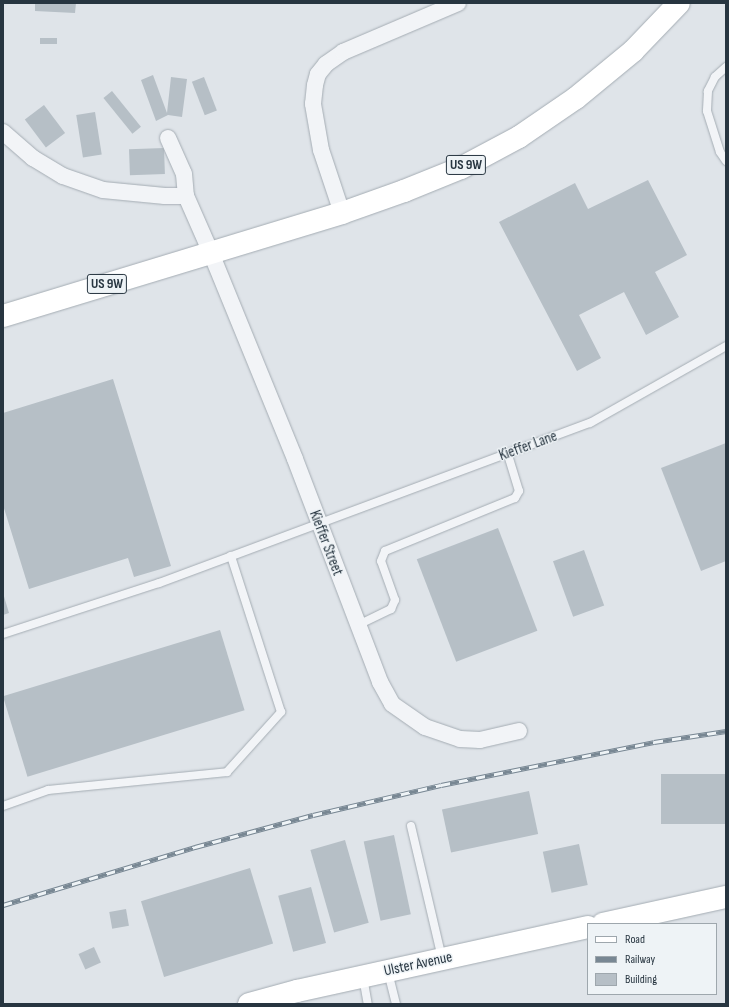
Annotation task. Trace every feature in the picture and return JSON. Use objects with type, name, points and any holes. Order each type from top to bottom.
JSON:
[{"type":"main road","name":"US 9W","points":[[3,316],[342,213],[434,180],[490,153],[548,119],[605,76],[633,52],[679,3]]},
{"type":"main road","points":[[608,923],[726,897]]},
{"type":"main road","name":"Ulster Avenue","points":[[249,1004],[362,976],[587,927]]},
{"type":"street","points":[[342,213],[321,150],[313,104],[318,74],[326,64],[343,52],[458,3]]},
{"type":"street","points":[[3,132],[33,158],[63,176],[103,190],[165,196],[186,196]]},
{"type":"street","name":"Kieffer Street","points":[[168,138],[184,174],[186,196],[211,253],[319,522],[380,682],[392,704],[425,727],[460,739],[480,740],[519,731]]},
{"type":"lane","points":[[726,67],[715,77],[708,91],[707,111],[720,152],[726,162]]},
{"type":"lane","name":"Kieffer Lane","points":[[3,634],[159,583],[319,522],[590,423],[726,346]]},
{"type":"lane","points":[[358,625],[391,610],[395,600],[381,561],[385,551],[515,498],[519,491],[508,454]]},
{"type":"lane","points":[[3,806],[48,790],[227,772],[281,712],[231,556]]},
{"type":"lane","points":[[411,826],[442,959]]},
{"type":"lane","points":[[388,971],[396,1004]]},
{"type":"lane","points":[[362,976],[368,1004]]},
{"type":"building","points":[[35,3],[76,3],[75,13],[35,11]]},
{"type":"building","points":[[40,38],[57,38],[57,44],[40,44]]},
{"type":"building","points":[[153,75],[167,113],[171,77],[187,79],[182,117],[168,115],[156,121],[141,80]]},
{"type":"building","points":[[204,77],[217,111],[205,115],[192,82]]},
{"type":"building","points":[[112,91],[141,127],[132,134],[103,98]]},
{"type":"building","points":[[44,105],[65,133],[46,147],[25,119]]},
{"type":"building","points":[[95,112],[102,154],[83,157],[76,115]]},
{"type":"building","points":[[164,148],[165,174],[130,175],[129,149]]},
{"type":"building","points":[[648,180],[687,255],[655,272],[679,317],[646,335],[624,292],[579,315],[601,358],[577,371],[499,222],[575,183],[588,209]]},
{"type":"building","points":[[113,379],[171,566],[134,577],[128,558],[29,589],[3,505],[3,413]]},
{"type":"building","points":[[726,443],[726,561],[701,571],[661,468]]},
{"type":"building","points":[[498,528],[537,631],[456,662],[417,559]]},
{"type":"building","points":[[584,550],[604,605],[573,617],[553,561]]},
{"type":"building","points":[[3,593],[9,613],[3,615]]},
{"type":"building","points":[[220,630],[245,710],[27,777],[3,696]]},
{"type":"building","points":[[661,774],[726,774],[726,824],[661,824]]},
{"type":"building","points":[[529,791],[538,834],[451,853],[442,810]]},
{"type":"building","points":[[394,835],[411,914],[381,921],[364,841]]},
{"type":"building","points":[[345,840],[369,923],[334,933],[310,850]]},
{"type":"building","points":[[579,844],[588,885],[552,893],[543,852]]},
{"type":"building","points":[[250,868],[273,944],[164,977],[141,901]]},
{"type":"building","points":[[311,887],[326,943],[293,952],[278,896]]},
{"type":"building","points":[[126,909],[129,926],[112,929],[109,912]]},
{"type":"building","points":[[94,947],[101,963],[85,969],[78,954]]},
{"type":"railway","points":[[3,905],[195,847],[313,815],[441,785],[654,742],[726,731]]}]
